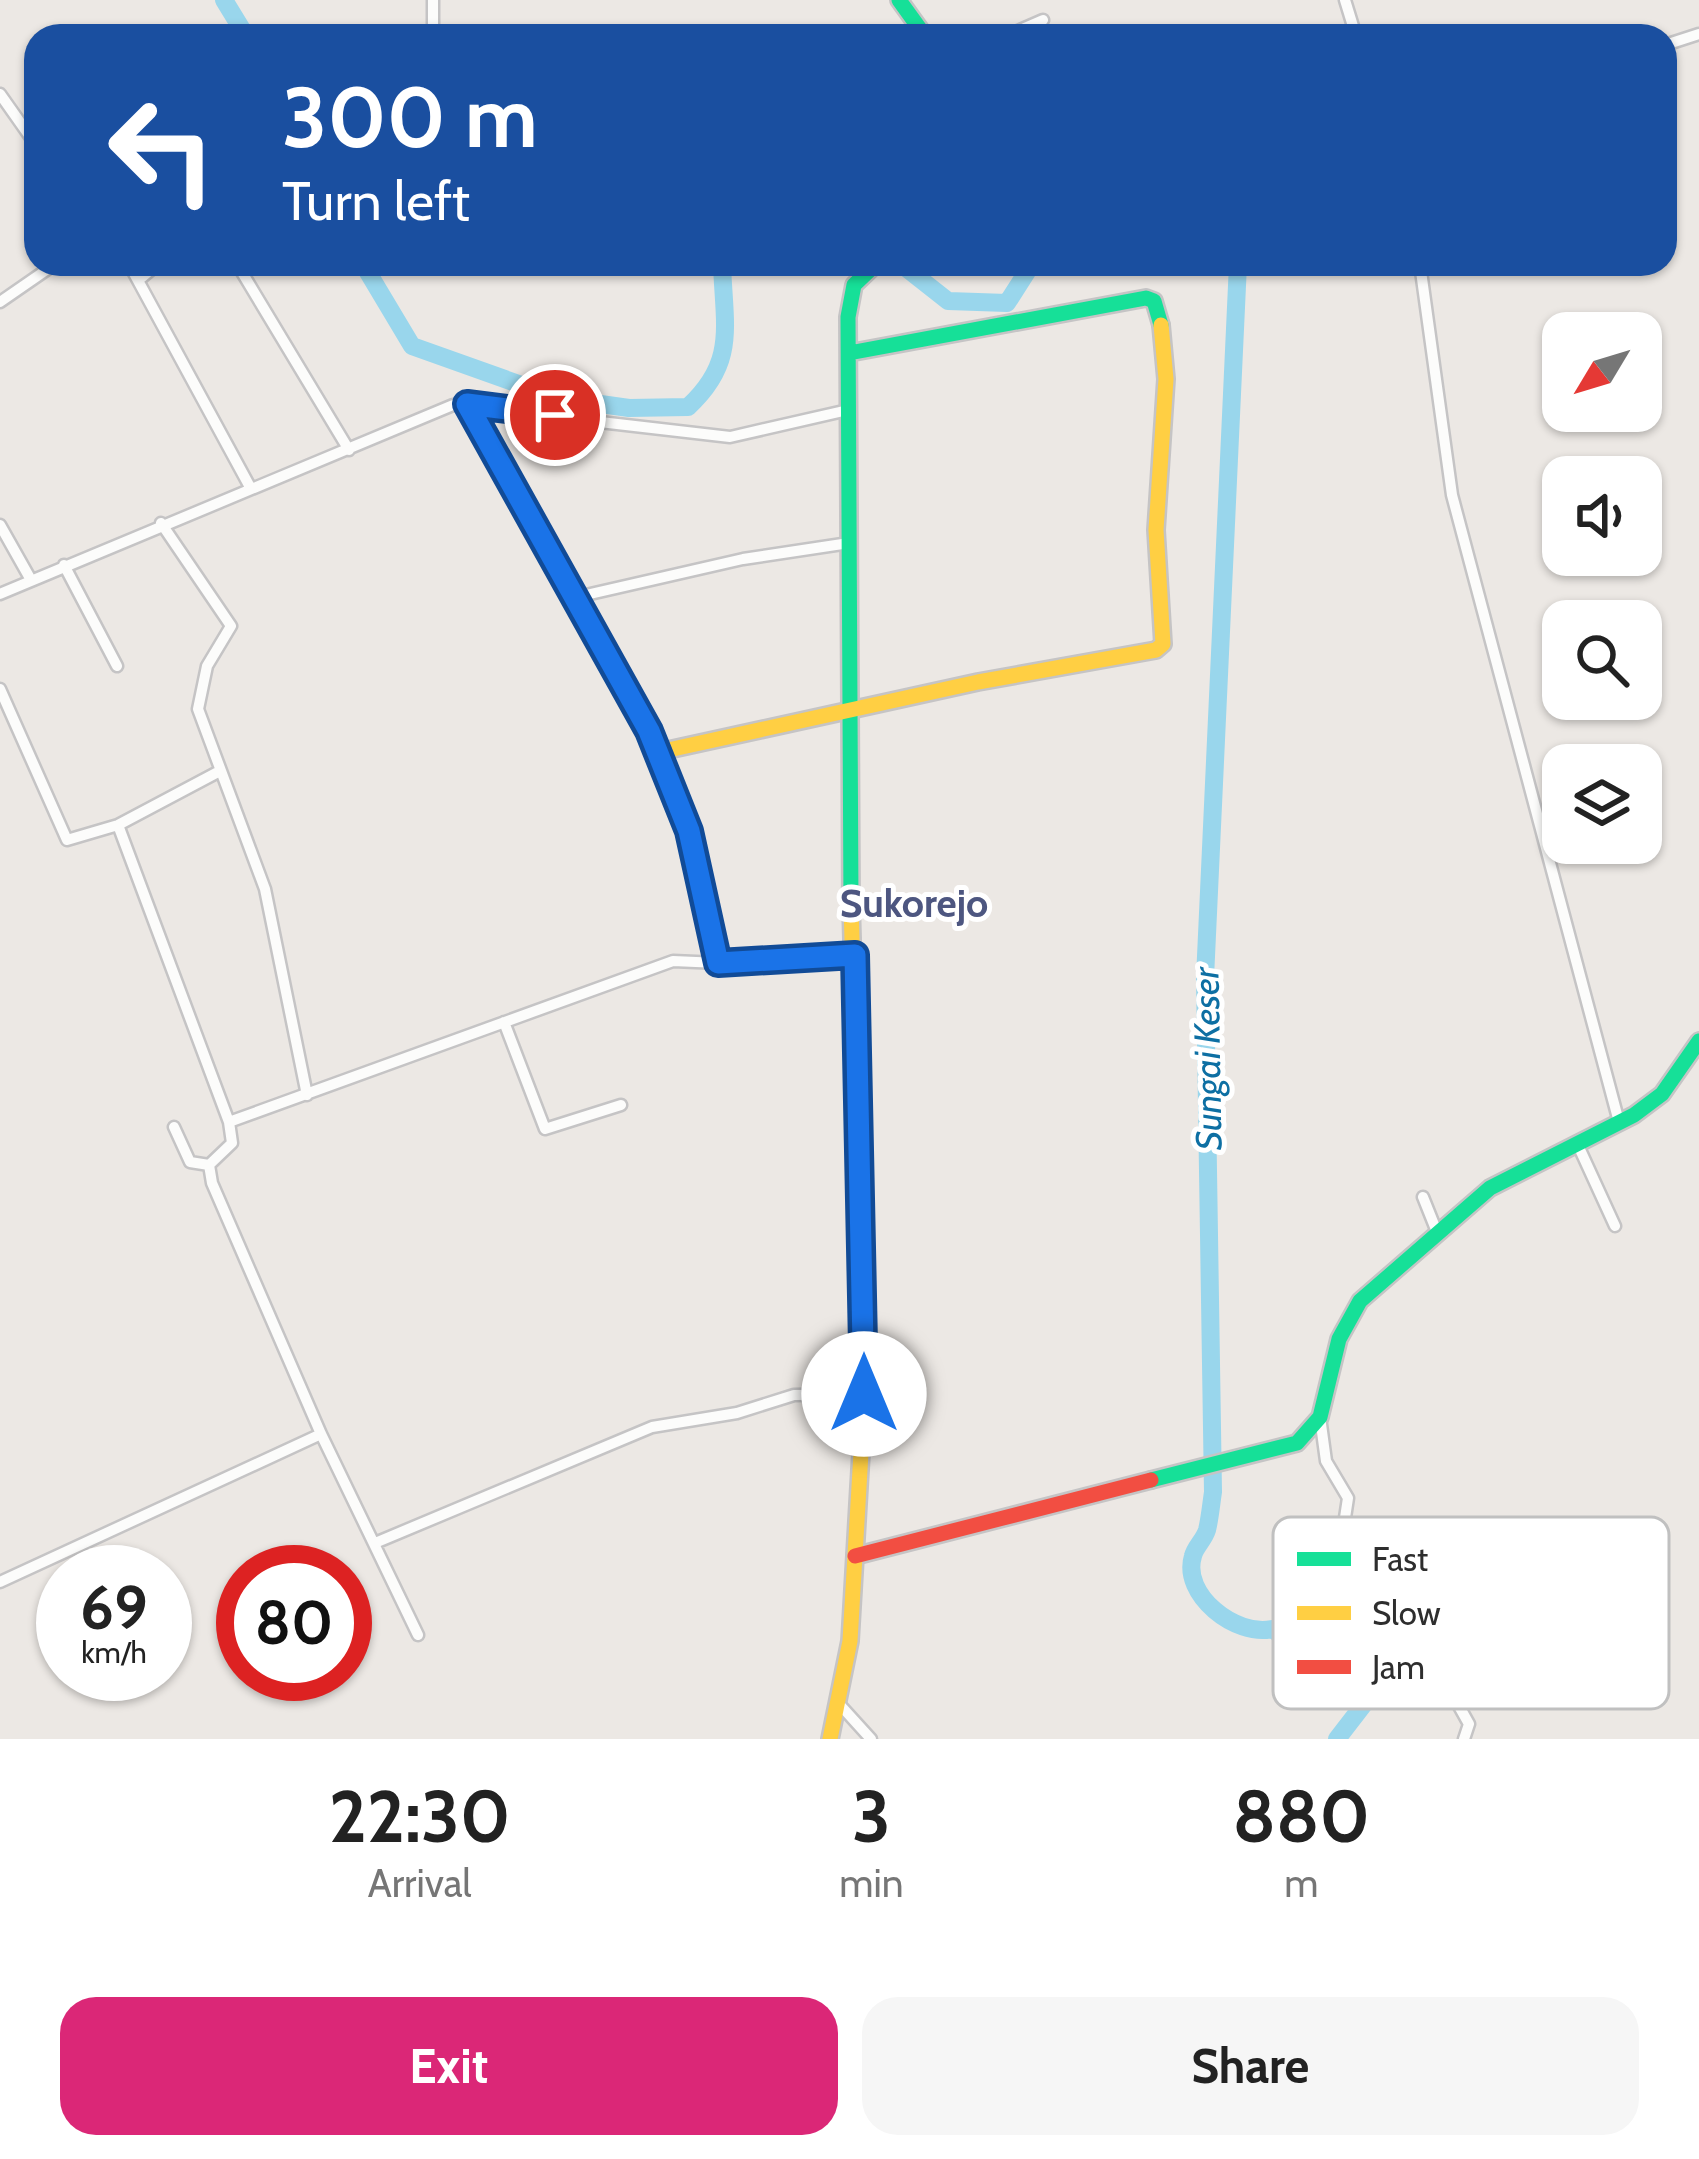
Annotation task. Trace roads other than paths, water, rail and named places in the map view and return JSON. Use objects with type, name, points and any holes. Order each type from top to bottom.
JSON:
[{"type":"main road","points":[[830,1739],[841,1706],[864,1394],[848,709],[852,542],[848,353],[852,291],[861,276]]},
{"type":"main road","points":[[658,752],[848,709],[1158,649],[1163,640],[1156,509],[1166,452],[1161,320],[1150,299],[848,353]]},
{"type":"main road","points":[[855,1556],[1283,1450],[1310,1433],[1320,1417],[1349,1314],[1490,1187],[1662,1094],[1699,1041]]},
{"type":"street","points":[[1034,24],[1043,20]]},
{"type":"street","points":[[0,94],[24,128]]},
{"type":"street","points":[[0,302],[38,276]]},
{"type":"street","points":[[138,276],[250,487]]},
{"type":"street","points":[[140,279],[144,276]]},
{"type":"street","points":[[244,276],[349,450]]},
{"type":"street","points":[[1422,276],[1452,495],[1619,1121]]},
{"type":"street","points":[[467,404],[578,598],[658,752],[689,831],[718,963]]},
{"type":"street","points":[[0,594],[436,410],[467,404],[730,437],[851,409]]},
{"type":"street","points":[[161,523],[231,626],[199,688],[203,732],[265,889],[307,1095]]},
{"type":"street","points":[[0,525],[31,580]]},
{"type":"street","points":[[578,598],[743,559],[852,542]]},
{"type":"street","points":[[64,565],[117,667]]},
{"type":"street","points":[[0,689],[64,836],[77,840],[118,824],[218,772]]},
{"type":"street","points":[[118,824],[229,1122],[232,1143],[209,1165]]},
{"type":"street","points":[[229,1122],[673,961],[855,955]]},
{"type":"street","points":[[504,1022],[545,1129],[621,1105]]},
{"type":"street","points":[[174,1127],[190,1162],[209,1165]]},
{"type":"street","points":[[1577,1143],[1615,1226]]},
{"type":"street","points":[[209,1165],[322,1434],[418,1635]]},
{"type":"street","points":[[1424,1197],[1437,1232]]},
{"type":"street","points":[[375,1544],[652,1427],[736,1413],[794,1395],[864,1394]]},
{"type":"street","points":[[1320,1417],[1326,1461],[1348,1498],[1345,1517]]},
{"type":"street","points":[[0,1582],[322,1434]]},
{"type":"street","points":[[841,1706],[871,1739]]},
{"type":"street","points":[[1461,1709],[1469,1724],[1464,1739]]},
{"type":"waterway","name":"Sungai Keser","points":[[224,0],[239,24]]},
{"type":"waterway","name":"Sungai Keser","points":[[370,276],[412,346],[558,398],[629,408],[688,407],[704,390],[724,342],[723,276]]},
{"type":"waterway","name":"Sungai Keser","points":[[916,276],[948,301],[1007,303],[1024,276]]},
{"type":"waterway","name":"Sungai Keser","points":[[1237,276],[1205,978],[1213,1492],[1207,1530],[1194,1553],[1191,1571],[1195,1585],[1214,1610],[1243,1626],[1273,1630]]},
{"type":"waterway","name":"Sungai Keser","points":[[1337,1739],[1360,1709]]},
{"type":"district","name":"Sukorejo","points":[[914,903]]}]
